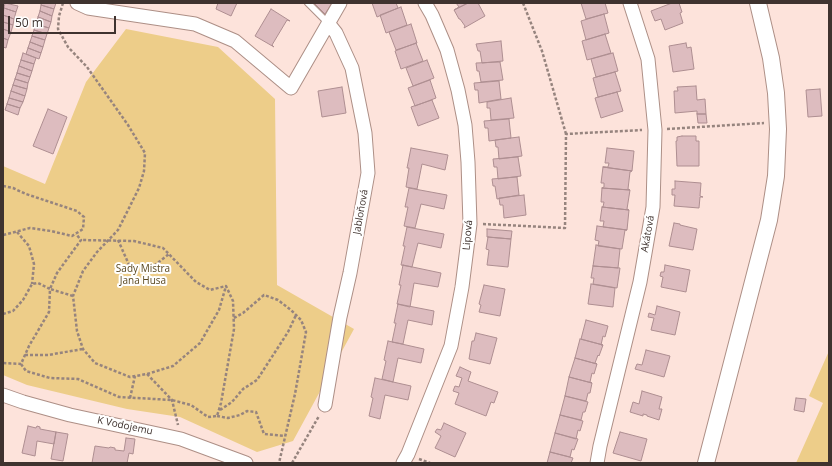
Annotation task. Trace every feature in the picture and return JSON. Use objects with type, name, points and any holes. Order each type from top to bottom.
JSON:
[{"type":"street","points":[[77,3],[88,8],[195,24],[235,41],[291,88],[340,3]]},
{"type":"street","name":"Lipová","points":[[403,463],[451,346],[462,287],[470,224],[465,125],[458,90],[447,50],[432,15],[425,3]]},
{"type":"street","name":"Akátová","points":[[597,463],[640,282],[653,207],[655,130],[648,59],[630,3]]},
{"type":"street","points":[[706,463],[767,228],[776,176],[778,129],[776,93],[771,58],[758,3]]},
{"type":"street","name":"Jabloňová","points":[[325,405],[340,317],[350,273],[368,173],[365,134],[352,68],[336,34],[328,23]]},
{"type":"street","name":"K Vodojemu","points":[[3,395],[70,415],[181,439],[246,463]]},
{"type":"lane","points":[[308,3],[328,23]]},
{"type":"path","points":[[63,3],[59,16],[58,29],[68,47],[87,67],[128,125],[145,153],[144,171],[139,188],[118,230],[97,252],[83,271],[73,296],[77,331],[83,349],[95,363],[130,377],[148,374],[173,366],[200,342],[219,310],[226,286]]},
{"type":"path","points":[[470,224],[565,228],[566,134],[542,51],[523,3]]},
{"type":"path","points":[[566,134],[655,130],[767,122]]},
{"type":"path","points":[[3,186],[14,188],[26,194],[77,211],[84,217],[83,228],[72,236],[51,230],[30,228],[3,235]]},
{"type":"path","points":[[3,314],[13,311],[23,300],[32,284],[34,264],[33,258],[29,246],[17,232]]},
{"type":"path","points":[[76,234],[81,240]]},
{"type":"path","points":[[81,240],[134,241],[163,248],[196,282],[210,290],[226,286]]},
{"type":"path","points":[[21,364],[49,312],[50,289],[57,273],[81,240]]},
{"type":"path","points":[[118,240],[130,267],[144,270],[155,265],[169,254]]},
{"type":"path","points":[[32,284],[38,283],[50,289],[73,296]]},
{"type":"path","points":[[217,416],[233,336],[233,301],[226,286]]},
{"type":"path","points":[[234,318],[244,313],[264,295],[278,300],[296,315],[301,320],[306,332],[295,394],[279,463]]},
{"type":"path","points":[[219,410],[232,402],[243,389],[257,380],[288,332],[296,315]]},
{"type":"path","points":[[25,355],[48,355],[83,349]]},
{"type":"path","points":[[3,363],[21,364]]},
{"type":"path","points":[[21,364],[26,371],[50,378],[78,378],[120,397],[172,400],[191,405],[208,417],[217,416],[228,418],[240,415],[247,411],[256,412],[264,434],[285,436]]},
{"type":"path","points":[[148,374],[172,400],[181,439]]},
{"type":"path","points":[[130,398],[136,376]]},
{"type":"path","points":[[292,463],[325,405]]},
{"type":"green space","name":"Sady Mistra Jana Husa","points":[[126,29],[218,47],[275,99],[277,285],[354,329],[293,441],[257,452],[180,417],[127,409],[27,385],[3,375],[3,166],[45,184],[86,82]]},
{"type":"green space","points":[[829,351],[829,463],[796,463],[823,403],[809,396]]},
{"type":"building","points":[[5,3],[18,6],[16,12],[4,8]]},
{"type":"building","points":[[42,3],[56,3],[54,9],[41,5]]},
{"type":"building","points":[[218,3],[237,3],[231,16],[216,9]]},
{"type":"building","points":[[314,3],[332,3],[325,14]]},
{"type":"building","points":[[372,3],[396,3],[398,8],[377,17]]},
{"type":"building","points":[[456,3],[468,3],[454,10],[459,7]]},
{"type":"building","points":[[468,3],[478,3],[485,16],[464,28],[465,26],[454,10]]},
{"type":"building","points":[[581,3],[605,3],[608,13],[586,19]]},
{"type":"building","points":[[672,3],[679,3],[683,23],[665,30],[661,19],[655,21],[651,11]]},
{"type":"building","points":[[41,5],[54,9],[52,16],[40,11]]},
{"type":"building","points":[[401,7],[407,25],[386,33],[380,15]]},
{"type":"building","points":[[4,8],[16,12],[14,19],[3,15]]},
{"type":"building","points":[[271,9],[290,21],[287,20],[272,45],[274,47],[255,36]]},
{"type":"building","points":[[40,11],[52,16],[51,22],[38,17]]},
{"type":"building","points":[[604,14],[609,33],[586,40],[581,21]]},
{"type":"building","points":[[3,15],[14,19],[13,25],[3,22]]},
{"type":"building","points":[[38,17],[51,22],[49,28],[36,24]]},
{"type":"building","points":[[3,22],[13,25],[11,32],[3,29]]},
{"type":"building","points":[[36,24],[49,28],[47,34],[34,30]]},
{"type":"building","points":[[411,24],[417,43],[396,50],[389,32]]},
{"type":"building","points":[[3,29],[11,32],[8,40],[3,38]]},
{"type":"building","points":[[34,30],[47,34],[45,40],[32,36]]},
{"type":"building","points":[[605,34],[611,53],[587,60],[582,41]]},
{"type":"building","points":[[32,36],[45,40],[43,47],[30,42]]},
{"type":"building","points":[[3,38],[8,40],[6,48],[3,47]]},
{"type":"building","points":[[501,41],[503,61],[482,63],[480,51],[478,51],[476,44]]},
{"type":"building","points":[[30,42],[43,47],[41,53],[28,48]]},
{"type":"building","points":[[416,43],[423,61],[401,69],[395,51]]},
{"type":"building","points":[[686,43],[687,48],[691,47],[694,69],[673,72],[669,46]]},
{"type":"building","points":[[28,48],[41,53],[39,59],[26,54]]},
{"type":"building","points":[[23,53],[36,58],[34,64],[21,60]]},
{"type":"building","points":[[613,53],[618,71],[596,77],[591,59]]},
{"type":"building","points":[[21,60],[34,64],[32,71],[19,66]]},
{"type":"building","points":[[427,60],[434,78],[413,86],[406,68]]},
{"type":"building","points":[[500,62],[503,80],[481,82],[476,63]]},
{"type":"building","points":[[19,66],[32,71],[30,77],[17,73]]},
{"type":"building","points":[[615,72],[621,91],[598,97],[593,78]]},
{"type":"building","points":[[17,73],[30,77],[28,83],[15,79]]},
{"type":"building","points":[[15,79],[28,83],[27,89],[13,85]]},
{"type":"building","points":[[430,80],[436,98],[415,106],[408,88]]},
{"type":"building","points":[[499,81],[501,99],[479,103],[478,90],[475,90],[474,83]]},
{"type":"building","points":[[13,85],[27,89],[25,96],[11,91]]},
{"type":"building","points":[[696,86],[697,100],[705,99],[706,114],[697,114],[697,111],[675,113],[674,91],[678,91],[677,87]]},
{"type":"building","points":[[342,87],[346,113],[322,117],[318,91]]},
{"type":"building","points":[[820,89],[822,116],[808,117],[806,90]]},
{"type":"building","points":[[11,91],[25,96],[23,102],[9,98]]},
{"type":"building","points":[[617,92],[623,111],[601,118],[595,98]]},
{"type":"building","points":[[9,98],[23,102],[20,108],[7,104]]},
{"type":"building","points":[[511,98],[514,118],[491,120],[490,108],[487,108],[487,102]]},
{"type":"building","points":[[432,100],[439,118],[418,126],[411,107]]},
{"type":"building","points":[[7,104],[20,108],[18,115],[5,110]]},
{"type":"building","points":[[48,109],[67,117],[53,154],[33,146]]},
{"type":"building","points":[[697,114],[706,114],[707,123],[698,123]]},
{"type":"building","points":[[509,119],[511,138],[489,141],[488,128],[485,128],[484,121]]},
{"type":"building","points":[[696,136],[696,141],[699,141],[699,166],[677,166],[676,141],[677,137]]},
{"type":"building","points":[[519,137],[522,156],[499,159],[498,147],[496,147],[495,140]]},
{"type":"building","points":[[411,148],[448,155],[445,170],[422,164],[417,189],[406,187],[409,168],[407,168]]},
{"type":"building","points":[[607,148],[634,151],[632,171],[603,167],[608,167],[609,163],[605,163]]},
{"type":"building","points":[[518,157],[521,176],[498,179],[497,167],[494,167],[493,159]]},
{"type":"building","points":[[603,167],[632,171],[630,172],[628,189],[630,190],[602,188],[604,187],[604,183],[601,183]]},
{"type":"building","points":[[517,177],[519,195],[497,199],[495,186],[493,186],[492,179]]},
{"type":"building","points":[[675,181],[701,183],[700,196],[703,197],[700,197],[699,208],[674,206],[675,195],[672,195],[672,189],[675,189]]},
{"type":"building","points":[[409,188],[447,195],[444,209],[421,204],[415,228],[404,226],[408,207],[405,207]]},
{"type":"building","points":[[602,188],[630,190],[627,209],[629,210],[602,207],[604,202],[601,202]]},
{"type":"building","points":[[524,195],[526,215],[504,218],[503,205],[500,205],[499,198]]},
{"type":"building","points":[[602,207],[629,210],[627,230],[603,227],[604,221],[600,221]]},
{"type":"building","points":[[674,223],[697,229],[693,250],[669,246]]},
{"type":"building","points":[[597,226],[627,230],[625,230],[622,249],[598,246],[599,241],[595,240]]},
{"type":"building","points":[[407,227],[444,234],[441,248],[418,243],[412,267],[401,265]]},
{"type":"building","points":[[487,229],[512,231],[511,239],[487,237]]},
{"type":"building","points":[[488,237],[511,239],[508,267],[487,265],[489,250],[486,249]]},
{"type":"building","points":[[596,245],[620,249],[618,268],[593,266]]},
{"type":"building","points":[[403,265],[441,273],[438,287],[414,283],[410,307],[397,304]]},
{"type":"building","points":[[665,265],[690,270],[686,292],[661,287],[663,277],[660,276],[661,272],[664,272]]},
{"type":"building","points":[[593,266],[620,268],[617,288],[593,284],[594,278],[591,278]]},
{"type":"building","points":[[591,284],[615,288],[613,307],[588,304]]},
{"type":"building","points":[[484,285],[505,289],[500,316],[479,312],[481,305],[479,304]]},
{"type":"building","points":[[398,304],[434,311],[432,325],[408,320],[403,344],[392,342]]},
{"type":"building","points":[[657,306],[680,312],[675,335],[651,330],[654,318],[648,317],[649,313],[655,315]]},
{"type":"building","points":[[586,320],[608,326],[601,344],[581,339]]},
{"type":"building","points":[[476,333],[497,338],[490,364],[469,359],[472,341],[474,341]]},
{"type":"building","points":[[580,339],[603,345],[595,363],[597,364],[575,358]]},
{"type":"building","points":[[388,341],[424,349],[421,363],[398,358],[393,382],[382,379]]},
{"type":"building","points":[[646,350],[670,356],[664,377],[635,369],[637,364],[642,365]]},
{"type":"building","points":[[575,358],[597,364],[594,374],[592,373],[590,382],[592,383],[569,377]]},
{"type":"building","points":[[460,367],[471,372],[468,381],[498,392],[494,403],[491,402],[486,416],[455,404],[459,393],[453,391],[455,386],[459,387],[462,378],[456,376]]},
{"type":"building","points":[[569,377],[592,383],[590,393],[588,393],[586,401],[565,396]]},
{"type":"building","points":[[375,378],[411,386],[408,400],[385,395],[380,419],[369,416]]},
{"type":"building","points":[[642,391],[662,397],[659,409],[662,409],[659,420],[647,415],[643,414],[643,416],[630,412],[633,402],[639,404]]},
{"type":"building","points":[[565,396],[588,402],[581,420],[560,415]]},
{"type":"building","points":[[796,398],[806,399],[804,412],[794,410]]},
{"type":"building","points":[[560,415],[583,421],[580,431],[578,430],[576,439],[555,433]]},
{"type":"building","points":[[444,423],[466,433],[455,457],[435,448],[441,436],[435,432],[437,429],[441,430]]},
{"type":"building","points":[[28,426],[36,428],[37,426],[40,427],[40,429],[56,432],[54,444],[37,441],[35,456],[22,453]]},
{"type":"building","points":[[56,432],[68,434],[63,461],[51,459]]},
{"type":"building","points":[[620,432],[647,439],[641,461],[613,453]]},
{"type":"building","points":[[555,433],[578,439],[574,450],[572,449],[570,457],[550,452]]},
{"type":"building","points":[[126,438],[135,439],[133,454],[129,453],[127,463],[92,463],[95,446],[110,447],[115,448],[115,450],[124,451]]},
{"type":"building","points":[[550,452],[573,458],[571,463],[547,463]]}]
